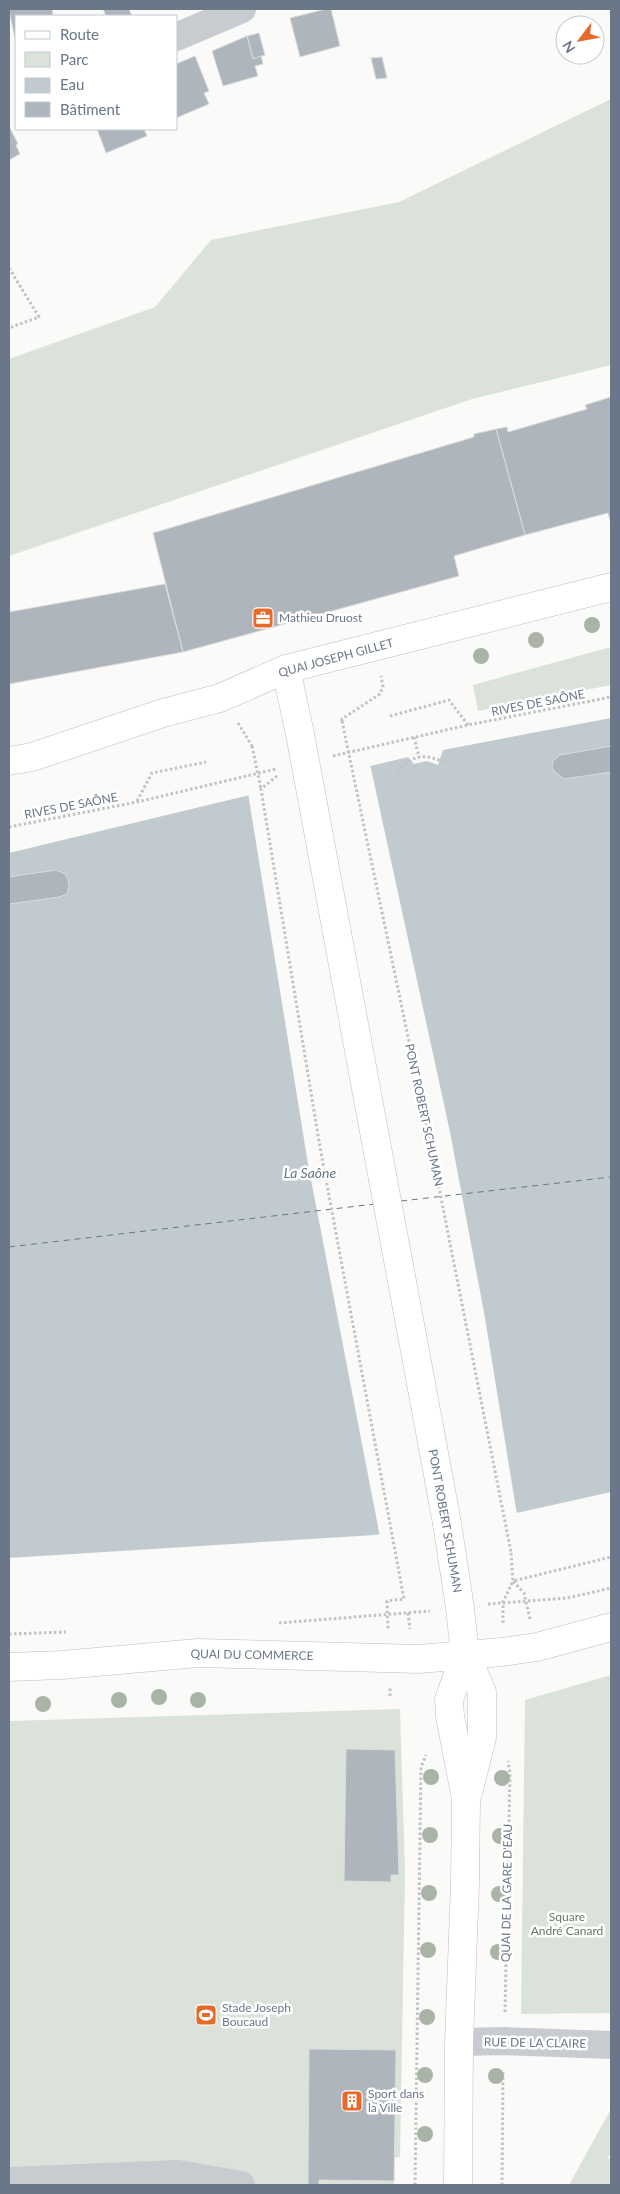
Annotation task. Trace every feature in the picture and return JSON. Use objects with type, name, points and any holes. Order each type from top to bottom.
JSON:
[{"type":"main road","name":"QUAI JOSEPH GILLET","points":[[9,761],[32,757],[163,713],[220,698],[286,669],[611,587]]},
{"type":"main road","name":"PONT ROBERT SCHUMAN","points":[[286,669],[307,768],[446,1523],[460,1608],[464,1654]]},
{"type":"main road","name":"QUAI DU COMMERCE","points":[[9,1667],[62,1665],[198,1653],[419,1659],[537,1647],[611,1627]]},
{"type":"main road","points":[[458,2185],[459,2042],[466,1883],[466,1799],[482,1737],[482,1692],[464,1654]]},
{"type":"street","points":[[178,36],[242,9]]},
{"type":"street","name":"RUE DE LA CLAIRE","points":[[459,2042],[504,2041],[611,2045]]},
{"type":"street","points":[[9,2181],[178,2174],[241,2185]]},
{"type":"path","points":[[9,268],[39,317],[9,328]]},
{"type":"path","name":"PONT ROBERT SCHUMAN","points":[[375,647],[384,687],[380,694],[342,719],[342,721],[511,1552],[513,1581],[503,1602]]},
{"type":"path","name":"RIVES DE SAÔNE","points":[[390,716],[450,700],[468,725],[611,697]]},
{"type":"path","points":[[414,737],[419,757]]},
{"type":"path","points":[[252,746],[261,789],[320,1147],[404,1599],[387,1601],[388,1615],[503,1602],[567,1598],[611,1588]]},
{"type":"path","points":[[397,772],[410,759],[426,755],[448,763]]},
{"type":"path","name":"RIVES DE SAÔNE","points":[[9,827],[137,802],[152,773],[206,762]]},
{"type":"path","points":[[261,789],[278,775],[307,768]]},
{"type":"path","points":[[525,1601],[524,1593],[513,1581],[611,1557]]},
{"type":"path","points":[[502,1652],[503,1602]]},
{"type":"path","points":[[408,1613],[409,1626],[419,1659]]},
{"type":"path","points":[[415,2185],[421,1767],[427,1752]]},
{"type":"path","name":"QUAI DE LA GARE D'EAU","points":[[502,2185],[510,1772],[506,1756]]},
{"type":"green space","points":[[611,99],[611,365],[472,399],[9,556],[9,359],[155,307],[211,240],[399,202]]},
{"type":"green space","points":[[611,647],[611,685],[478,711],[473,685]]},
{"type":"green space","name":"Square André Canard","points":[[611,1675],[611,2013],[521,2014],[525,1700]]},
{"type":"green space","name":"Stade Joseph Boucaud","points":[[400,1709],[405,1872],[400,2157],[394,2158],[394,2185],[9,2185],[9,1721]]},
{"type":"green space","points":[[611,2109],[611,2154],[608,2157],[611,2162],[611,2185],[569,2185]]},
{"type":"water","name":"La Saône","points":[[611,718],[611,1492],[521,1512],[375,1535],[9,1558],[9,853],[408,757],[414,764],[427,761],[438,765],[443,750]]},
{"type":"pier","points":[[370,764],[450,1132],[485,1318],[517,1515],[380,1537],[308,1164],[248,793]]},
{"type":"building","points":[[52,9],[53,15],[15,15],[15,39],[9,10]]},
{"type":"building","points":[[103,9],[129,9],[132,15],[106,15]]},
{"type":"building","points":[[331,9],[340,46],[300,57],[290,18]]},
{"type":"building","points":[[259,33],[265,55],[253,59],[247,36]]},
{"type":"building","points":[[247,36],[253,59],[261,56],[263,64],[255,66],[258,76],[223,86],[212,51]]},
{"type":"building","points":[[195,56],[209,91],[204,93],[209,104],[178,117],[178,63]]},
{"type":"building","points":[[382,57],[387,78],[376,79],[371,58]]},
{"type":"building","points":[[9,126],[18,144],[16,145],[20,154],[9,160]]},
{"type":"building","points":[[97,130],[144,130],[147,136],[106,153]]},
{"type":"building","points":[[611,397],[611,524],[608,513],[525,535],[496,429],[507,427],[508,432],[587,409],[585,405]]},
{"type":"building","points":[[496,429],[525,535],[454,556],[459,576],[183,652],[153,533],[474,437],[474,434]]},
{"type":"building","points":[[165,584],[183,652],[9,684],[9,612]]},
{"type":"building","points":[[611,746],[611,772],[564,779],[552,767],[553,761],[560,755]]},
{"type":"building","points":[[56,870],[65,874],[68,879],[69,887],[67,894],[59,897],[9,904],[9,877]]},
{"type":"building","points":[[346,1749],[395,1750],[399,1875],[391,1875],[391,1882],[344,1881]]},
{"type":"building","name":"Sport dans la Ville","points":[[309,2049],[396,2050],[394,2181],[319,2180],[319,2185],[308,2185]]},
{"type":"ferry route","points":[[401,1201],[611,1177]]},
{"type":"ferry route","points":[[9,1247],[375,1204]]},
{"type":"place","name":"Mathieu Druost","points":[[263,618]]},
{"type":"place","name":"Stade Joseph Boucaud","points":[[206,2015]]},
{"type":"place","name":"Sport dans la Ville","points":[[352,2101]]}]
